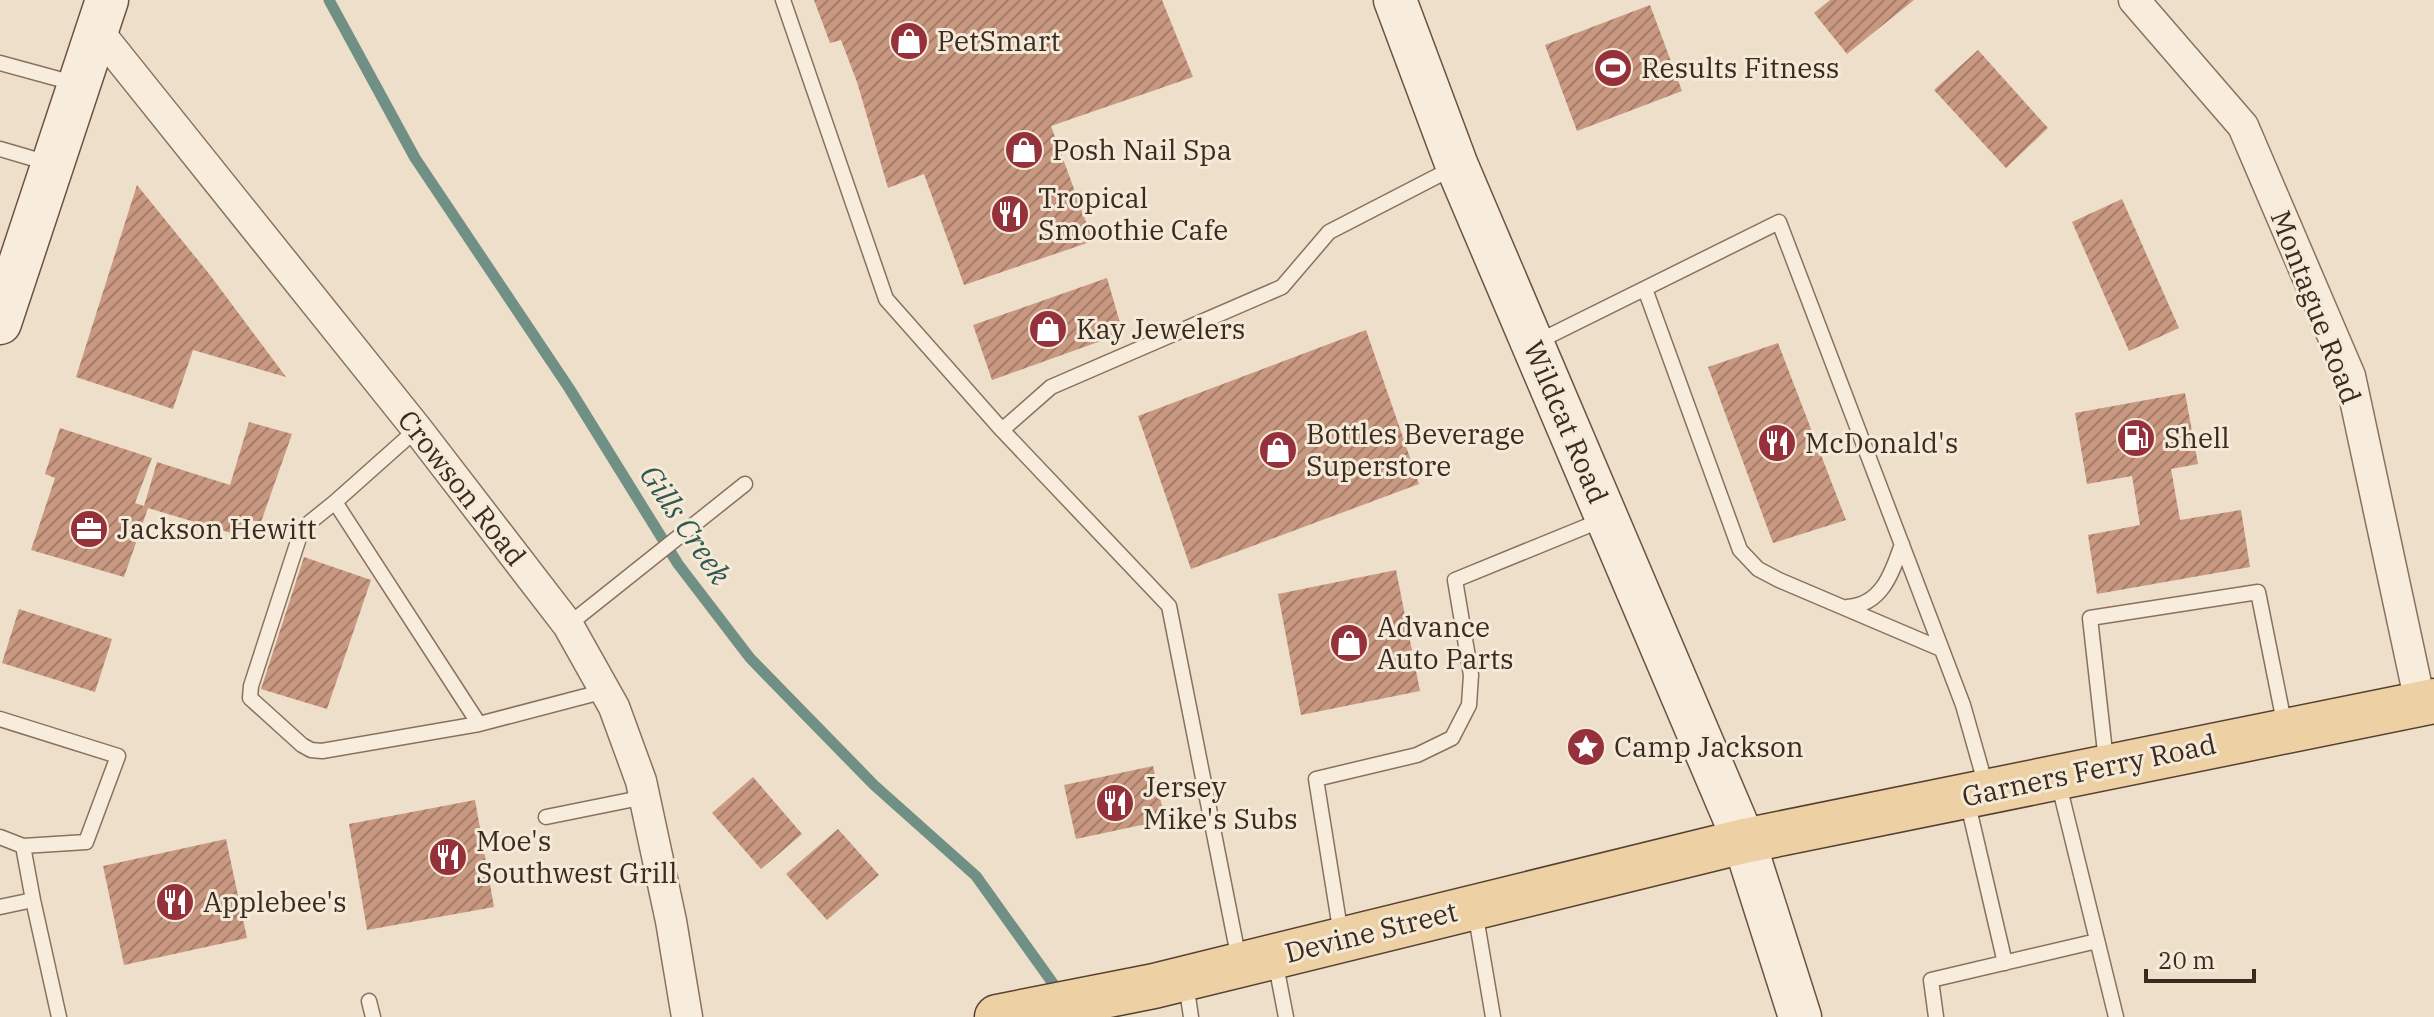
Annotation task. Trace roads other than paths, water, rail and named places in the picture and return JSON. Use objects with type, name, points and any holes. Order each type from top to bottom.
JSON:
[{"type":"main road","name":"Wildcat Road","points":[[1395,0],[1457,166],[1744,841],[1800,1017]]},
{"type":"main road","points":[[0,323],[17,248],[53,165],[102,15]]},
{"type":"main road","name":"Garners Ferry Road","points":[[1744,841],[2427,701]]},
{"type":"main road","name":"Devine Street","points":[[997,1017],[1177,994],[1257,960],[1744,841]]},
{"type":"street","name":"Montague Road","points":[[2134,0],[2243,126],[2350,376],[2427,701]]},
{"type":"street","name":"Crowson Road","points":[[102,15],[568,625],[614,707],[645,797],[687,1017]]},
{"type":"lane","points":[[783,0],[886,299],[1002,430],[1169,606],[1257,960],[1286,1017]]},
{"type":"lane","points":[[0,63],[80,85]]},
{"type":"lane","points":[[0,149],[53,165]]},
{"type":"lane","points":[[1002,430],[1051,387],[1282,287],[1329,232],[1457,166]]},
{"type":"lane","points":[[1532,344],[1779,222],[1963,705],[2005,963]]},
{"type":"lane","points":[[1645,289],[1740,550],[1758,569],[1941,649]]},
{"type":"lane","points":[[417,429],[309,523],[299,538],[251,686],[250,698],[302,745],[322,751],[479,724],[605,691]]},
{"type":"lane","points":[[568,625],[745,484]]},
{"type":"lane","points":[[335,502],[479,724]]},
{"type":"lane","points":[[1342,939],[1316,779],[1417,755],[1452,738],[1469,705],[1471,675],[1455,580],[1607,519]]},
{"type":"lane","points":[[1843,607],[1862,606],[1878,594],[1892,573],[1902,544]]},
{"type":"lane","points":[[2107,766],[2090,618],[2258,592],[2286,729]]},
{"type":"lane","points":[[0,719],[118,756],[86,842],[23,846],[0,837]]},
{"type":"lane","points":[[2057,777],[2116,1017]]},
{"type":"lane","points":[[546,817],[645,797]]},
{"type":"lane","points":[[23,846],[59,1017]]},
{"type":"lane","points":[[0,907],[33,900]]},
{"type":"lane","points":[[1474,907],[1493,1017]]},
{"type":"lane","points":[[1936,1017],[1931,980],[2097,941]]},
{"type":"lane","points":[[369,1001],[373,1017]]},
{"type":"waterway","name":"Gills Creek","points":[[329,0],[415,158],[569,388],[678,564],[750,658],[874,785],[976,876],[1062,996]]},
{"type":"place","name":"PetSmart","points":[[909,41]]},
{"type":"place","name":"Results Fitness","points":[[1613,68]]},
{"type":"place","name":"Posh Nail Spa","points":[[1024,150]]},
{"type":"place","name":"Tropical Smoothie Cafe","points":[[1010,214]]},
{"type":"place","name":"Kay Jewelers","points":[[1048,329]]},
{"type":"place","name":"Shell","points":[[2136,438]]},
{"type":"place","name":"McDonald's","points":[[1777,443]]},
{"type":"place","name":"Bottles Beverage Superstore","points":[[1278,450]]},
{"type":"place","name":"Jackson Hewitt","points":[[89,529]]},
{"type":"place","name":"Advance Auto Parts","points":[[1349,643]]},
{"type":"place","name":"Camp Jackson","points":[[1586,747]]},
{"type":"place","name":"Jersey Mike's Subs","points":[[1115,803]]},
{"type":"place","name":"Moe's Southwest Grill","points":[[448,857]]},
{"type":"place","name":"Applebee's","points":[[175,902]]}]
